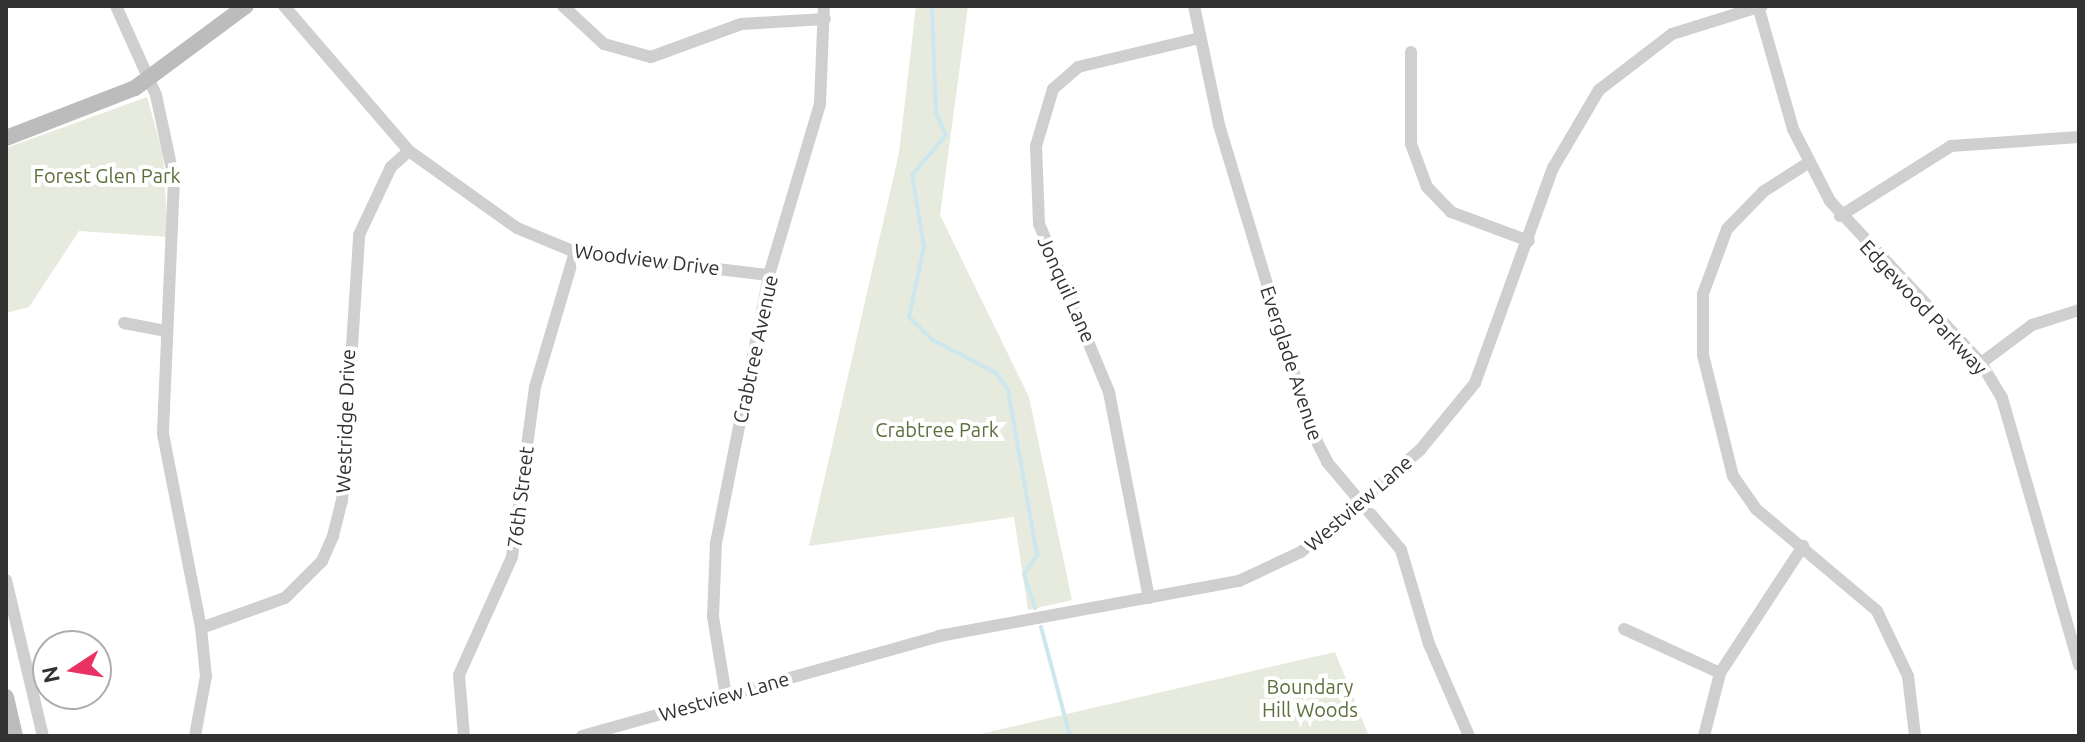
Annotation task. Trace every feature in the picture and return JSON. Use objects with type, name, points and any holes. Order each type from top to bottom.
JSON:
[{"type":"street","points":[[116,6],[151,78],[175,191],[166,331],[165,463],[201,628],[206,676],[195,736]]},
{"type":"street","points":[[6,138],[61,122],[151,78],[246,6]]},
{"type":"street","name":"Woodview Drive","points":[[284,6],[409,151],[517,228],[575,252],[769,275]]},
{"type":"street","points":[[563,6],[604,44],[651,57],[741,24],[824,12]]},
{"type":"street","name":"Everglade Avenue","points":[[1194,6],[1200,38],[1311,430],[1327,462],[1401,550],[1429,644],[1469,736]]},
{"type":"street","name":"Edgewood Parkway","points":[[1759,6],[1808,163],[1840,216],[1981,363],[2014,426],[2079,665]]},
{"type":"street","name":"Westview Lane","points":[[582,736],[939,636],[1149,598],[1261,573],[1301,552],[1432,438],[1475,383],[1576,120],[1616,73],[1672,34],[1759,6]]},
{"type":"street","name":"Crabtree Avenue","points":[[726,696],[713,570],[769,275],[820,104],[824,12]]},
{"type":"street","name":"Jonquil Lane","points":[[1149,598],[1109,392],[1039,224],[1035,155],[1053,89],[1071,72],[1101,58],[1200,38]]},
{"type":"street","points":[[1411,52],[1411,144],[1427,187],[1451,212],[1529,241]]},
{"type":"street","points":[[1840,216],[1951,146],[2079,137]]},
{"type":"street","name":"Westridge Drive","points":[[201,628],[285,598],[322,561],[333,536],[342,501],[359,235],[391,167],[409,151]]},
{"type":"street","points":[[1808,163],[1764,191],[1727,229],[1707,276],[1700,322],[1733,476],[1756,509],[1855,586],[1891,634],[1908,676],[1915,736]]},
{"type":"street","name":"76th Street","points":[[464,736],[459,675],[512,557],[535,387],[575,252]]},
{"type":"street","points":[[1981,363],[2032,325],[2079,310]]},
{"type":"street","points":[[124,323],[166,331]]},
{"type":"street","points":[[1704,736],[1720,673],[1803,546]]},
{"type":"street","points":[[6,580],[43,736]]},
{"type":"street","points":[[1624,629],[1720,673]]},
{"type":"street","points":[[6,697],[15,736]]},
{"type":"green space","name":"Crabtree Park","points":[[916,6],[968,6],[940,215],[1029,397],[1072,600],[1028,610],[1014,517],[809,546],[899,153]]},
{"type":"green space","name":"Forest Glen Park","points":[[147,97],[163,154],[168,237],[79,231],[29,307],[6,313],[6,148]]},
{"type":"green space","name":"Boundary Hill Woods","points":[[1335,652],[1369,736],[972,736]]},
{"type":"waterway","points":[[932,6],[936,113],[946,135],[912,175],[924,247],[909,317],[933,340],[996,373],[1008,390],[1037,555],[1024,574],[1035,608]]},
{"type":"waterway","points":[[1041,627],[1070,736]]}]
